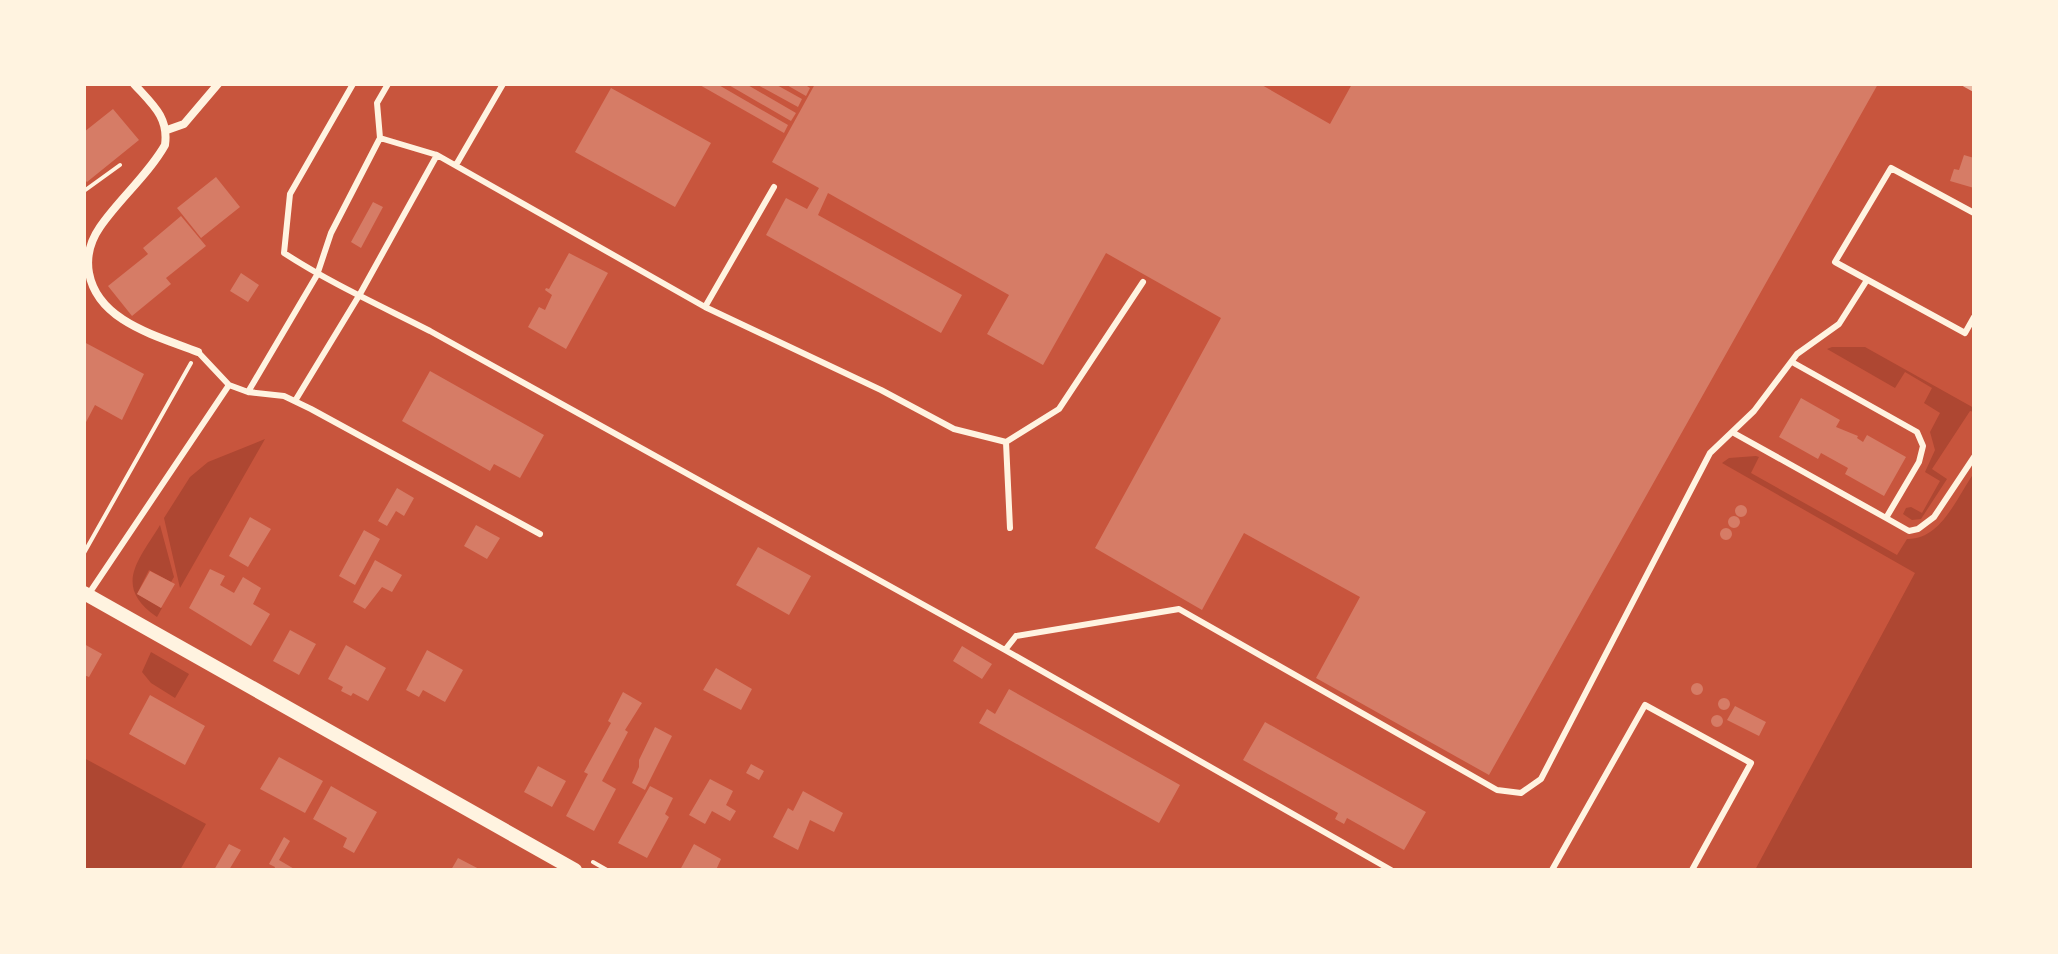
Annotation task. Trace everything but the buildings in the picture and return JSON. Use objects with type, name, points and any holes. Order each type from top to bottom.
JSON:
[{"type":"street","points":[[134,84],[162,115],[167,130],[165,145],[93,238],[87,264],[94,289],[117,316],[144,331],[198,352]]},
{"type":"street","points":[[167,130],[184,124],[218,84]]},
{"type":"street","points":[[86,594],[575,870]]},
{"type":"lane","points":[[353,84],[290,194],[284,253],[317,275],[360,294],[1005,650],[1391,870]]},
{"type":"lane","points":[[248,392],[317,275],[331,233],[380,138],[377,103],[388,84]]},
{"type":"lane","points":[[456,165],[503,84]]},
{"type":"lane","points":[[380,138],[437,155],[705,307],[881,390],[954,429],[1006,442],[1059,409],[1143,282]]},
{"type":"lane","points":[[295,401],[360,294],[437,155]]},
{"type":"lane","points":[[1974,213],[1891,168],[1835,262],[1965,333],[1974,317]]},
{"type":"lane","points":[[705,307],[774,187]]},
{"type":"lane","points":[[1005,650],[1016,636],[1179,609],[1497,790],[1521,793],[1541,779],[1710,453],[1754,411],[1797,354],[1839,324],[1867,280]]},
{"type":"lane","points":[[198,352],[229,385],[295,401],[540,534]]},
{"type":"lane","points":[[1792,362],[1917,432],[1923,446],[1919,462],[1886,518]]},
{"type":"lane","points":[[86,594],[229,385]]},
{"type":"lane","points":[[1732,432],[1909,531],[1926,525],[1934,517],[1974,457]]},
{"type":"lane","points":[[1006,442],[1010,528]]},
{"type":"lane","points":[[1552,870],[1645,705],[1751,763],[1692,870]]},
{"type":"path","points":[[84,191],[120,165]]},
{"type":"path","points":[[84,553],[198,352]]},
{"type":"shaded area","points":[[1865,347],[1974,408],[1932,469],[1947,479],[1921,519],[1912,520],[1903,514],[1906,508],[1911,507],[1922,513],[1940,481],[1925,472],[1935,450],[1930,432],[1940,413],[1924,403],[1932,388],[1905,372],[1895,388],[1827,349]]},
{"type":"shaded area","points":[[265,439],[180,588],[164,518],[190,477],[208,462]]},
{"type":"shaded area","points":[[1759,457],[1751,473],[1897,555],[1907,539],[1919,537],[1939,525],[1974,473],[1974,870],[1755,870],[1915,573],[1722,463],[1729,458]]},
{"type":"shaded area","points":[[160,525],[174,577],[171,582],[149,570],[137,594],[162,608],[157,617],[143,606],[136,594],[133,583],[138,561]]},
{"type":"shaded area","points":[[151,652],[189,674],[175,698],[151,683],[142,672]]},
{"type":"shaded area","points":[[84,758],[206,824],[180,870],[84,870]]},
{"type":"railway","points":[[1965,84],[1974,89]]}]
